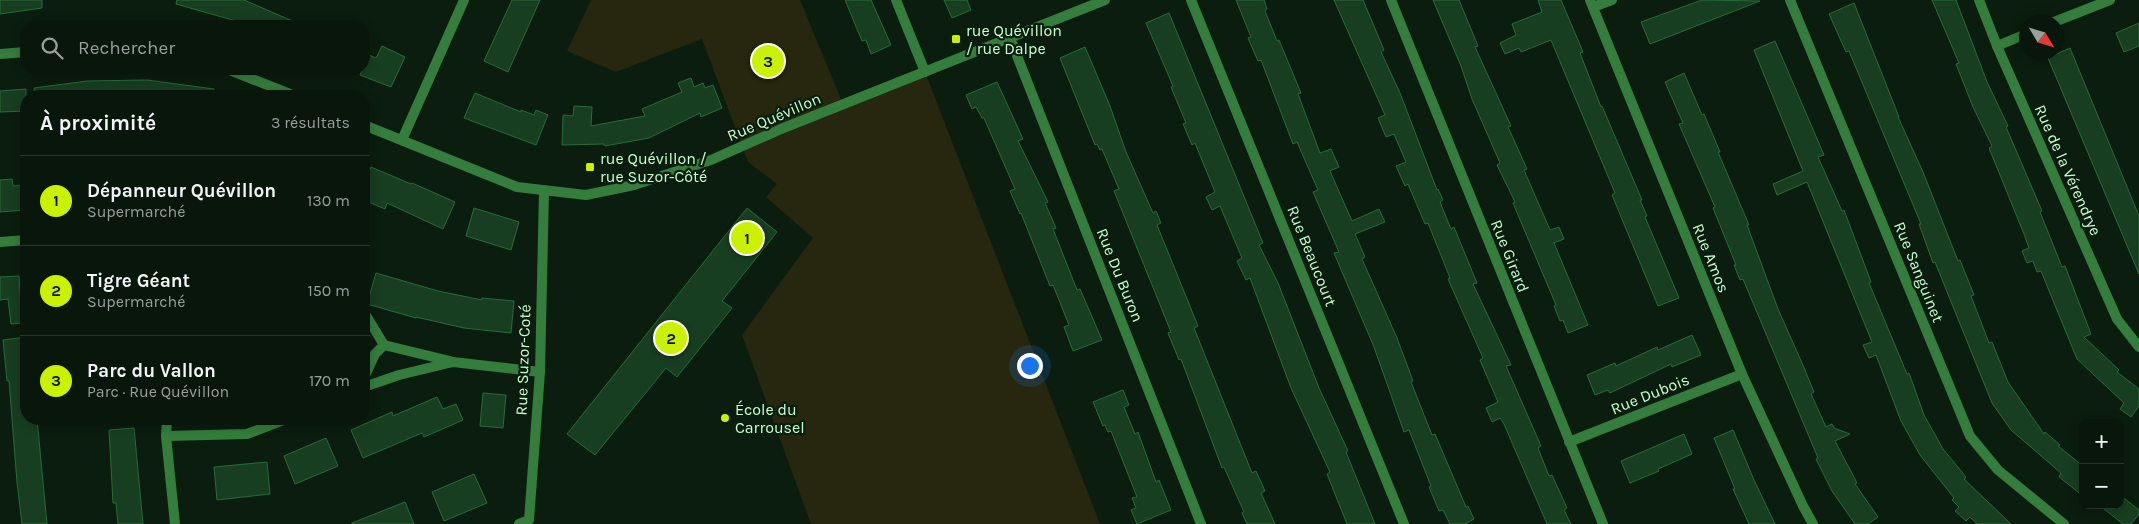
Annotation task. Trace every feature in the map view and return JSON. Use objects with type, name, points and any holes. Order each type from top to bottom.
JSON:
[{"type":"street","points":[[402,140],[464,0]]},
{"type":"street","points":[[896,0],[925,72]]},
{"type":"street","name":"Rue Quévillon","points":[[370,127],[517,187],[586,195],[634,185],[711,160],[781,129],[1105,0]]},
{"type":"street","name":"Rue Beaucourt","points":[[1191,0],[1404,524]]},
{"type":"street","name":"Rue Girard","points":[[1391,0],[1603,524]]},
{"type":"street","points":[[1592,4],[1612,0]]},
{"type":"street","name":"Rue Sanguinet","points":[[1790,0],[1970,436],[1998,470],[2064,524]]},
{"type":"street","name":"Rue de la Vérendrye","points":[[1979,0],[1997,46],[2117,319],[2139,347]]},
{"type":"street","points":[[2064,18],[2110,0]]},
{"type":"street","name":"Rue Amos","points":[[1592,4],[1742,374],[1802,506],[1813,524]]},
{"type":"street","points":[[1997,46],[2019,37]]},
{"type":"street","name":"Rue Du Buron","points":[[1010,38],[1202,524]]},
{"type":"street","points":[[0,54],[20,52]]},
{"type":"street","points":[[239,75],[272,90]]},
{"type":"street","name":"Rue Suzor-Coté","points":[[519,524],[529,520],[540,372],[544,190]]},
{"type":"street","points":[[0,242],[20,240]]},
{"type":"street","points":[[370,322],[384,346],[453,362],[540,372]]},
{"type":"street","points":[[370,365],[375,354],[384,346]]},
{"type":"street","points":[[370,385],[399,375],[453,362]]},
{"type":"street","name":"Rue Dubois","points":[[1569,442],[1742,374]]},
{"type":"street","points":[[167,425],[166,436],[175,524]]},
{"type":"street","points":[[166,436],[248,434],[271,425]]},
{"type":"green space","points":[[591,0],[800,0],[843,104],[925,72],[1100,524],[811,524],[742,335],[813,238],[766,197],[777,184],[748,162],[702,39],[616,72],[567,51]]},
{"type":"building","points":[[0,0],[42,0],[42,8],[0,14]]},
{"type":"building","points":[[177,0],[244,0],[290,20],[232,20],[176,4]]},
{"type":"building","points":[[512,0],[540,0],[508,72],[484,61]]},
{"type":"building","points":[[845,0],[871,0],[891,45],[871,54],[866,40],[862,41]]},
{"type":"building","points":[[944,0],[967,0],[971,10],[952,18]]},
{"type":"building","points":[[1236,0],[1264,0],[1267,9],[1265,11],[1301,93],[1298,94],[1320,153],[1331,149],[1339,167],[1330,171],[1352,221],[1379,209],[1385,222],[1355,234],[1365,257],[1362,259],[1397,338],[1413,381],[1411,382],[1432,435],[1435,434],[1466,507],[1468,506],[1474,519],[1465,524],[1450,524],[1443,510],[1439,511],[1409,430],[1404,432],[1374,347],[1334,253],[1339,252],[1313,192],[1318,190],[1297,142],[1293,144],[1261,60],[1258,61],[1248,38],[1251,37]]},
{"type":"building","points":[[1334,0],[1363,0],[1384,50],[1381,52],[1400,93],[1437,190],[1443,200],[1440,202],[1451,229],[1454,227],[1477,283],[1473,284],[1511,365],[1506,366],[1541,446],[1538,448],[1549,476],[1552,475],[1567,508],[1564,510],[1571,524],[1547,524],[1504,424],[1500,418],[1492,422],[1486,408],[1498,402],[1480,360],[1483,358],[1448,279],[1450,278],[1428,223],[1425,224],[1408,184],[1405,186],[1396,166],[1406,162],[1394,134],[1386,137],[1378,118],[1385,115]]},
{"type":"building","points":[[1433,0],[1459,0],[1478,46],[1475,47],[1511,126],[1508,127],[1527,169],[1524,170],[1550,230],[1559,227],[1564,239],[1554,243],[1588,325],[1568,333],[1563,320],[1560,321],[1554,306],[1556,305],[1513,203],[1515,202],[1497,165],[1500,163],[1472,99],[1461,66]]},
{"type":"building","points":[[1538,0],[1561,0],[1583,52],[1580,53],[1601,107],[1642,200],[1640,200],[1647,216],[1645,217],[1679,298],[1658,306],[1612,195],[1615,193],[1551,40],[1521,52],[1519,48],[1505,54],[1500,43],[1516,35],[1512,24],[1542,12]]},
{"type":"building","points":[[1702,0],[1760,1],[1650,44],[1641,22]]},
{"type":"building","points":[[1932,0],[1956,0],[1987,82],[2008,126],[2006,127],[2042,211],[2040,212],[2062,267],[2065,266],[2091,334],[2084,337],[2119,370],[2117,372],[2139,389],[2139,406],[2131,417],[2120,409],[2124,403],[2077,359],[2041,271],[2037,272],[2033,261],[2027,263],[2022,251],[2029,248],[2024,234],[1989,148],[1992,146],[1973,107],[1956,64],[1959,63]]},
{"type":"building","points":[[1854,3],[1898,117],[1974,295],[1971,296],[1989,343],[1992,342],[2008,382],[2044,434],[2045,432],[2060,445],[2058,446],[2079,463],[2079,493],[2059,477],[2061,473],[2011,430],[1992,403],[1935,262],[1933,263],[1919,224],[1921,224],[1849,51],[1846,52],[1829,14]]},
{"type":"building","points":[[1169,13],[1263,243],[1259,245],[1278,283],[1319,388],[1348,451],[1346,452],[1375,524],[1347,524],[1327,474],[1330,472],[1291,388],[1250,278],[1246,280],[1237,261],[1242,258],[1220,206],[1212,210],[1206,197],[1215,192],[1195,143],[1192,145],[1183,124],[1186,123],[1171,87],[1173,86],[1146,23]]},
{"type":"building","points":[[2139,23],[2139,46],[2124,52],[2116,33]]},
{"type":"building","points":[[1775,41],[1824,155],[1818,157],[1842,211],[1844,210],[1871,282],[1869,283],[1907,374],[1909,373],[1924,415],[1943,449],[1966,477],[1964,479],[2011,524],[1977,524],[1970,517],[1966,521],[1955,511],[1959,507],[1952,500],[1954,498],[1920,455],[1901,421],[1876,355],[1869,358],[1863,345],[1872,342],[1807,182],[1777,195],[1773,184],[1803,171],[1754,50]]},
{"type":"building","points":[[382,46],[405,57],[391,87],[360,75],[370,75],[370,55],[376,58]]},
{"type":"building","points":[[1085,47],[1110,106],[1126,152],[1153,213],[1156,211],[1161,223],[1157,225],[1198,326],[1194,328],[1252,473],[1256,471],[1265,491],[1261,493],[1275,524],[1247,524],[1242,513],[1244,512],[1224,467],[1222,468],[1181,359],[1179,360],[1168,333],[1171,332],[1114,191],[1119,189],[1102,149],[1100,150],[1097,144],[1095,145],[1060,58]]},
{"type":"building","points":[[2070,48],[2139,216],[2139,274],[2049,60],[2064,60],[2064,51]]},
{"type":"building","points":[[1684,73],[1720,152],[1718,152],[1749,225],[1747,225],[1778,309],[1814,392],[1811,394],[1826,427],[1832,424],[1834,428],[1850,434],[1835,441],[1857,483],[1855,484],[1878,517],[1868,524],[1855,524],[1832,491],[1816,459],[1818,458],[1743,279],[1740,280],[1734,265],[1736,265],[1713,208],[1715,207],[1679,124],[1683,123],[1665,82]]},
{"type":"building","points":[[691,78],[694,87],[703,83],[705,88],[713,85],[722,108],[701,117],[700,113],[649,138],[605,146],[604,144],[562,145],[563,115],[573,116],[574,106],[592,107],[591,126],[645,116],[642,109],[682,92],[678,83]]},
{"type":"building","points":[[147,80],[214,89],[34,90],[34,88],[87,81]]},
{"type":"building","points":[[997,82],[1023,139],[1018,141],[1048,202],[1045,203],[1056,228],[1053,229],[1077,290],[1080,289],[1102,340],[1073,351],[1064,327],[1069,325],[1053,285],[1050,286],[1021,213],[1010,191],[1015,189],[984,118],[982,118],[976,107],[972,109],[966,95]]},
{"type":"building","points":[[26,89],[20,90],[20,111],[0,112],[0,91]]},
{"type":"building","points":[[475,93],[521,112],[521,110],[534,115],[536,110],[548,115],[536,145],[464,118]]},
{"type":"building","points":[[371,167],[455,202],[443,229],[387,203],[385,209],[370,203]]},
{"type":"building","points":[[12,179],[13,186],[20,185],[20,210],[0,212],[0,180]]},
{"type":"building","points":[[474,208],[519,222],[511,250],[466,236]]},
{"type":"building","points":[[747,208],[777,232],[722,301],[732,308],[677,377],[666,368],[595,455],[567,434]]},
{"type":"building","points":[[376,273],[438,291],[482,300],[482,298],[514,301],[511,333],[464,328],[416,318],[370,305],[370,294]]},
{"type":"building","points":[[19,276],[20,323],[11,324],[8,299],[0,300],[0,277]]},
{"type":"building","points":[[1692,335],[1701,355],[1672,367],[1671,364],[1610,393],[1608,390],[1595,395],[1587,375],[1615,363],[1616,366],[1657,347],[1658,350]]},
{"type":"building","points":[[20,338],[20,425],[38,425],[47,524],[22,524],[9,381],[7,381],[3,340]]},
{"type":"building","points":[[1123,390],[1129,405],[1124,407],[1135,434],[1138,432],[1156,482],[1159,480],[1171,510],[1137,524],[1131,510],[1136,508],[1132,498],[1137,497],[1111,431],[1108,432],[1105,425],[1103,426],[1093,402]]},
{"type":"building","points":[[483,393],[506,395],[503,428],[480,426]]},
{"type":"building","points":[[437,397],[443,409],[456,404],[463,420],[424,437],[422,433],[363,458],[351,430],[362,425],[370,425],[370,422],[392,412],[393,416]]},
{"type":"building","points":[[134,428],[143,524],[118,524],[116,503],[113,503],[109,430]]},
{"type":"building","points":[[1733,430],[1775,524],[1749,524],[1733,489],[1735,489],[1714,438]]},
{"type":"building","points":[[1684,434],[1692,454],[1630,483],[1621,461]]},
{"type":"building","points":[[326,438],[338,466],[295,484],[284,456]]},
{"type":"building","points":[[267,462],[270,494],[217,500],[214,467]]},
{"type":"building","points":[[474,474],[487,503],[444,521],[432,492]]},
{"type":"building","points":[[2124,498],[2139,510],[2139,514],[2131,524],[2123,524],[2104,509],[2124,509]]},
{"type":"building","points":[[405,502],[414,524],[352,524],[352,523]]},
{"type":"place","name":"rue Quévillon / rue Dalpe","points":[[956,39]]},
{"type":"place","name":"Parc du Vallon","points":[[768,61]]},
{"type":"place","name":"rue Quévillon / rue Suzor-Côté","points":[[590,167]]},
{"type":"place","name":"Dépanneur Quévillon","points":[[747,238]]},
{"type":"place","name":"Tigre Géant","points":[[671,338]]},
{"type":"place","name":"École du Carrousel","points":[[725,418]]}]
